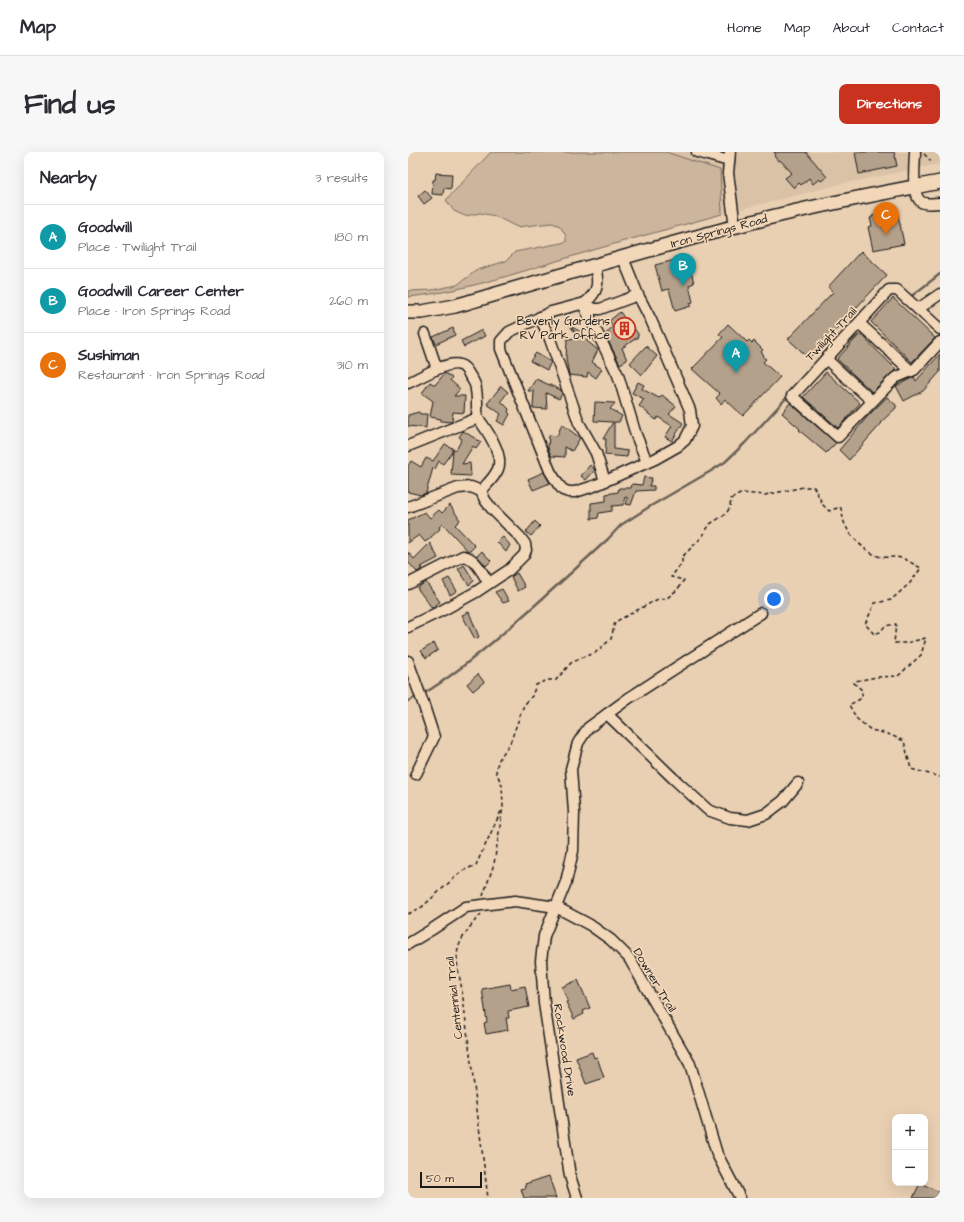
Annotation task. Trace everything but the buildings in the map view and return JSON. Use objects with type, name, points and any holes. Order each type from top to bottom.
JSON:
[{"type":"main road","name":"Iron Springs Road","points":[[408,312],[422,312],[455,306],[735,226],[833,203],[940,182]]},
{"type":"street","points":[[697,152],[729,156],[728,173],[735,226]]},
{"type":"street","points":[[915,152],[914,187],[919,200],[924,204],[940,203]]},
{"type":"street","points":[[595,266],[598,280],[593,296],[584,303],[551,312],[509,332],[501,341],[501,349],[550,471],[563,490],[569,492],[575,492],[605,481],[678,446],[686,440],[692,426],[690,410],[623,258]]},
{"type":"street","name":"Twilight Trail","points":[[872,401],[838,437],[792,396],[890,290],[897,290],[918,309]]},
{"type":"street","points":[[940,294],[918,309],[940,329]]},
{"type":"street","points":[[584,303],[594,309],[600,309],[638,295]]},
{"type":"street","points":[[584,303],[618,375],[636,435],[647,462]]},
{"type":"street","points":[[540,317],[550,339],[579,423],[596,453],[605,481]]},
{"type":"street","points":[[859,323],[911,371]]},
{"type":"street","points":[[425,334],[437,369]]},
{"type":"street","points":[[826,359],[872,401],[895,378],[914,370],[940,342]]},
{"type":"street","points":[[408,383],[437,369],[452,364],[460,364],[468,372],[476,390],[476,408],[478,418],[494,440],[499,465],[482,491]]},
{"type":"street","points":[[408,446],[478,418]]},
{"type":"street","points":[[408,507],[458,488],[471,487],[482,491]]},
{"type":"street","points":[[408,626],[443,610],[489,583],[509,570],[524,555],[526,550],[525,544],[492,509],[485,500],[482,491]]},
{"type":"street","points":[[408,584],[463,556],[468,556],[474,561],[489,583]]},
{"type":"street","name":"Rockwood Drive","points":[[578,1198],[570,1176],[544,1003],[541,961],[544,936],[566,882],[573,850],[574,812],[571,769],[578,743],[588,728],[629,698],[761,613]]},
{"type":"street","points":[[408,661],[434,737],[416,774]]},
{"type":"street","points":[[607,714],[708,810],[730,818],[748,820],[766,814],[783,801],[798,783]]},
{"type":"street","name":"Downer Trail","points":[[408,944],[466,907],[515,901],[556,907],[590,925],[611,940],[629,958],[690,1064],[717,1154],[740,1198]]},
{"type":"path","points":[[924,152],[926,157],[931,161]]},
{"type":"path","points":[[480,901],[489,881],[494,864],[502,807],[502,785],[496,772],[498,761],[510,743],[524,705],[532,696],[536,685],[547,680],[556,680],[571,663],[594,653],[610,638],[615,622],[658,599],[667,598],[676,590],[684,580],[671,577],[682,563],[682,556],[702,537],[710,524],[726,514],[730,507],[731,499],[742,493],[765,495],[804,487],[814,487],[823,505],[829,511],[840,507],[843,512],[844,522],[858,543],[869,551],[882,557],[892,556],[903,559],[921,568],[910,583],[891,600],[876,603],[865,624],[874,634],[880,632],[885,626],[896,624],[894,643],[906,643],[926,638],[921,655],[898,676],[877,677],[855,681],[854,683],[862,690],[862,698],[849,705],[857,719],[871,730],[888,734],[904,741],[911,769],[940,777]]},
{"type":"path","points":[[408,914],[422,907],[462,871],[476,865],[502,807]]},
{"type":"path","name":"Centennial Trail","points":[[482,913],[472,924],[458,947],[457,961],[488,1198]]},
{"type":"shaded area","points":[[491,152],[666,152],[720,170],[722,214],[476,285],[408,297],[408,291],[432,290],[457,285],[477,270],[506,261],[515,252],[566,242],[566,236],[560,226],[552,223],[517,227],[495,216],[480,213],[465,216],[454,211],[446,200]]},
{"type":"shaded area","points":[[666,152],[940,152],[940,164],[841,184],[722,214],[720,170]]},
{"type":"waterway","points":[[909,298],[940,274]]},
{"type":"waterway","points":[[843,347],[865,331]]},
{"type":"waterway","points":[[423,694],[450,676],[494,641],[580,565],[621,525],[725,462],[745,443],[789,395]]},
{"type":"waterway","points":[[408,701],[418,696]]},
{"type":"place","name":"Sushiman","points":[[886,235]]},
{"type":"place","name":"Goodwill Career Center","points":[[683,286]]},
{"type":"place","name":"Beverly Gardens RV Park office","points":[[625,328]]},
{"type":"place","name":"Goodwill","points":[[736,373]]}]
